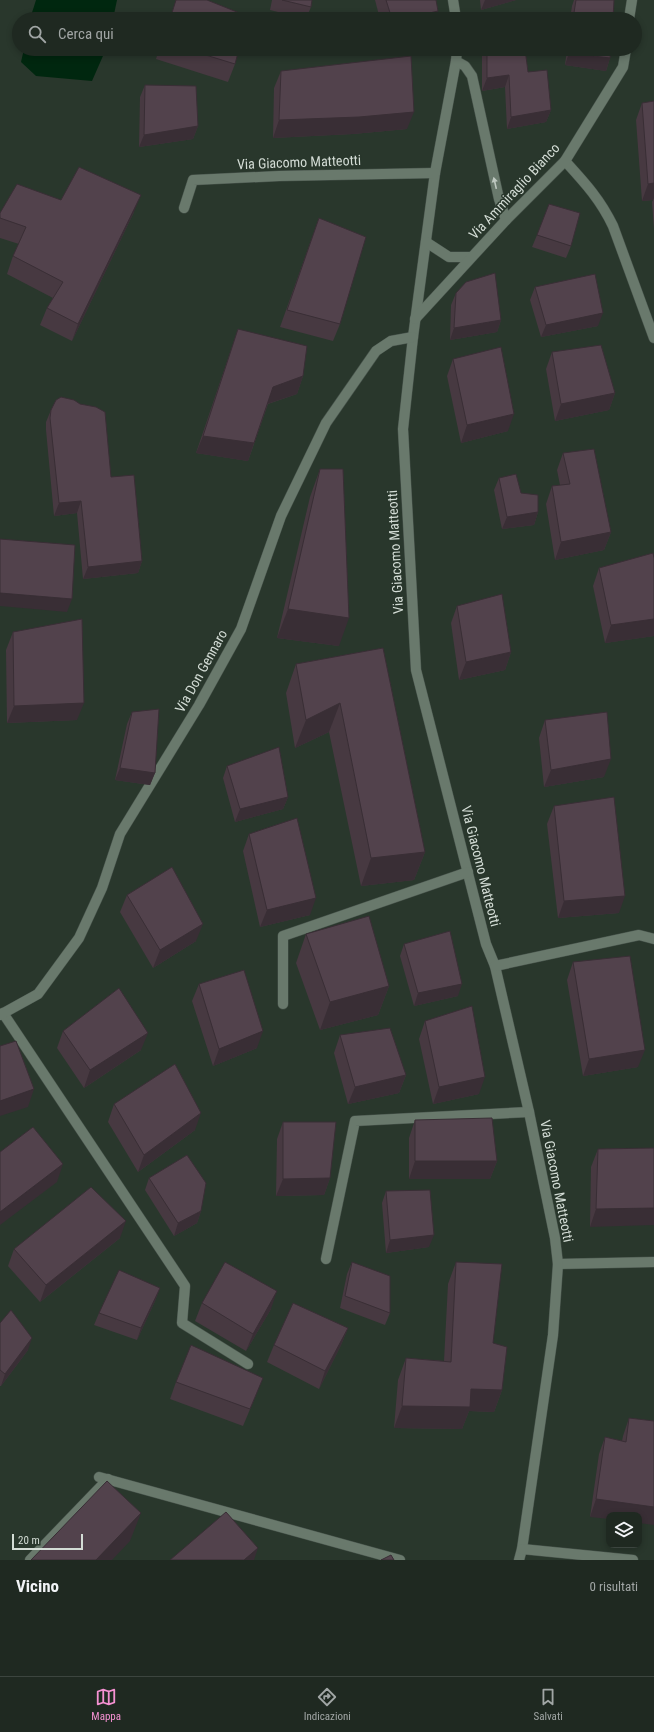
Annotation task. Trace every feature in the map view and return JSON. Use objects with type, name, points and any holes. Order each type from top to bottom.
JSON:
[{"type":"street","points":[[453,0],[455,12]]},
{"type":"street","points":[[630,12],[632,0]]},
{"type":"street","name":"Via Giacomo Matteotti","points":[[456,56],[436,173],[415,319],[403,429],[416,670],[486,944],[495,966],[529,1112],[555,1238],[558,1264],[553,1335],[522,1549],[519,1560]]},
{"type":"street","name":"Via Ammiraglio Bianco","points":[[415,319],[506,220],[565,161],[623,67],[625,56]]},
{"type":"street","points":[[456,61],[465,66],[472,76],[496,185],[506,220]]},
{"type":"street","points":[[565,161],[592,191],[604,208],[613,226],[654,338]]},
{"type":"street","name":"Via Giacomo Matteotti","points":[[184,208],[193,180],[279,176],[436,173]]},
{"type":"street","points":[[426,242],[449,256],[471,258]]},
{"type":"street","name":"Via Don Gennaro","points":[[2,1014],[38,994],[79,938],[102,888],[120,834],[199,705],[241,629],[281,516],[326,423],[376,351],[391,342],[413,337]]},
{"type":"street","points":[[283,1004],[283,936],[468,872]]},
{"type":"street","points":[[495,966],[639,935],[654,939]]},
{"type":"street","points":[[2,1014],[185,1286],[182,1323],[248,1364]]},
{"type":"street","points":[[326,1259],[355,1121],[529,1112]]},
{"type":"street","points":[[558,1264],[654,1262]]},
{"type":"street","points":[[30,1560],[104,1478],[396,1560]]},
{"type":"street","points":[[216,1522],[227,1513]]},
{"type":"street","points":[[522,1549],[633,1560]]},
{"type":"shaded area","points":[[36,0],[117,0],[114,12],[32,12]]},
{"type":"shaded area","points":[[22,56],[103,56],[92,81],[36,76],[21,62]]},
{"type":"building","points":[[176,0],[207,0],[237,12],[172,12]]},
{"type":"building","points":[[282,0],[312,0],[311,7]]},
{"type":"building","points":[[386,0],[436,0],[438,11],[434,12],[390,12]]},
{"type":"building","points":[[576,0],[614,0],[613,12],[574,12]]},
{"type":"building","points":[[209,56],[237,56],[235,64]]},
{"type":"building","points":[[411,56],[414,112],[359,117],[279,120],[281,71]]},
{"type":"building","points":[[487,56],[526,56],[528,72],[547,70],[551,110],[511,117],[509,75],[487,78]]},
{"type":"building","points":[[594,56],[610,56],[610,58]]},
{"type":"building","points":[[145,85],[196,86],[198,126],[144,135]]},
{"type":"building","points":[[654,101],[654,183],[648,184],[642,103]]},
{"type":"building","points":[[79,167],[141,195],[78,324],[47,308],[63,282],[13,256],[26,227],[0,218],[0,213],[17,184],[61,200]]},
{"type":"building","points":[[549,204],[580,213],[571,246],[537,235]]},
{"type":"building","points":[[319,218],[366,237],[340,324],[287,310]]},
{"type":"building","points":[[495,273],[501,320],[454,328],[456,293],[466,282]]},
{"type":"building","points":[[595,274],[603,313],[546,325],[535,287]]},
{"type":"building","points":[[238,329],[307,346],[303,376],[273,387],[254,443],[203,436]]},
{"type":"building","points":[[601,345],[615,393],[561,404],[552,352]]},
{"type":"building","points":[[501,347],[514,414],[467,425],[453,359]]},
{"type":"building","points":[[61,397],[74,400],[80,404],[96,407],[105,412],[111,477],[134,475],[142,561],[88,567],[81,501],[59,503],[50,418],[51,410],[56,400]]},
{"type":"building","points":[[594,449],[611,532],[561,542],[552,486],[570,484],[563,453]]},
{"type":"building","points":[[320,469],[343,469],[349,618],[288,609]]},
{"type":"building","points":[[516,474],[521,493],[538,495],[538,512],[507,517],[499,478]]},
{"type":"building","points":[[0,539],[75,545],[72,599],[0,593]]},
{"type":"building","points":[[653,553],[654,619],[611,625],[599,568]]},
{"type":"building","points":[[502,594],[511,652],[466,662],[457,606]]},
{"type":"building","points":[[82,619],[84,703],[14,706],[13,632]]},
{"type":"building","points":[[383,648],[425,852],[371,858],[340,703],[306,720],[296,664]]},
{"type":"building","points":[[159,709],[155,773],[120,768],[132,712]]},
{"type":"building","points":[[607,712],[611,759],[551,770],[545,720]]},
{"type":"building","points":[[279,747],[288,797],[240,809],[227,766]]},
{"type":"building","points":[[614,797],[625,896],[564,901],[554,806]]},
{"type":"building","points":[[297,818],[316,898],[267,910],[249,834]]},
{"type":"building","points":[[172,867],[203,924],[160,950],[127,895]]},
{"type":"building","points":[[369,916],[389,986],[330,1002],[306,934]]},
{"type":"building","points":[[450,931],[462,984],[418,993],[404,944]]},
{"type":"building","points":[[630,956],[645,1050],[589,1059],[573,962]]},
{"type":"building","points":[[244,970],[263,1031],[219,1049],[199,984]]},
{"type":"building","points":[[119,988],[148,1033],[90,1070],[63,1031]]},
{"type":"building","points":[[472,1006],[485,1077],[439,1087],[425,1021]]},
{"type":"building","points":[[390,1028],[406,1075],[355,1087],[340,1035]]},
{"type":"building","points":[[16,1041],[34,1089],[0,1101],[0,1046]]},
{"type":"building","points":[[175,1064],[201,1113],[144,1155],[114,1104]]},
{"type":"building","points":[[492,1118],[497,1161],[415,1161],[415,1120]]},
{"type":"building","points":[[283,1122],[336,1122],[330,1178],[283,1179]]},
{"type":"building","points":[[33,1127],[63,1164],[0,1212],[0,1152]]},
{"type":"building","points":[[654,1148],[654,1208],[596,1209],[598,1149]]},
{"type":"building","points":[[187,1155],[206,1183],[201,1211],[178,1223],[149,1178]]},
{"type":"building","points":[[91,1187],[126,1221],[46,1285],[14,1249]]},
{"type":"building","points":[[430,1190],[434,1235],[390,1240],[386,1191]]},
{"type":"building","points":[[225,1262],[277,1291],[253,1334],[202,1303]]},
{"type":"building","points":[[352,1262],[390,1276],[390,1313],[345,1296]]},
{"type":"building","points":[[456,1262],[502,1264],[493,1343],[507,1347],[502,1390],[471,1389],[470,1407],[402,1406],[406,1358],[451,1362]]},
{"type":"building","points":[[119,1270],[160,1288],[141,1328],[99,1313]]},
{"type":"building","points":[[293,1303],[348,1328],[325,1371],[274,1345]]},
{"type":"building","points":[[11,1310],[32,1338],[5,1374],[0,1370],[0,1323]]},
{"type":"building","points":[[191,1345],[263,1378],[250,1409],[176,1382]]},
{"type":"building","points":[[629,1418],[654,1421],[654,1507],[596,1499],[605,1437],[626,1442]]},
{"type":"building","points":[[107,1481],[141,1513],[96,1560],[31,1560]]},
{"type":"building","points":[[226,1512],[258,1548],[244,1560],[170,1560]]},
{"type":"building","points":[[391,1555],[394,1560],[381,1560]]}]
